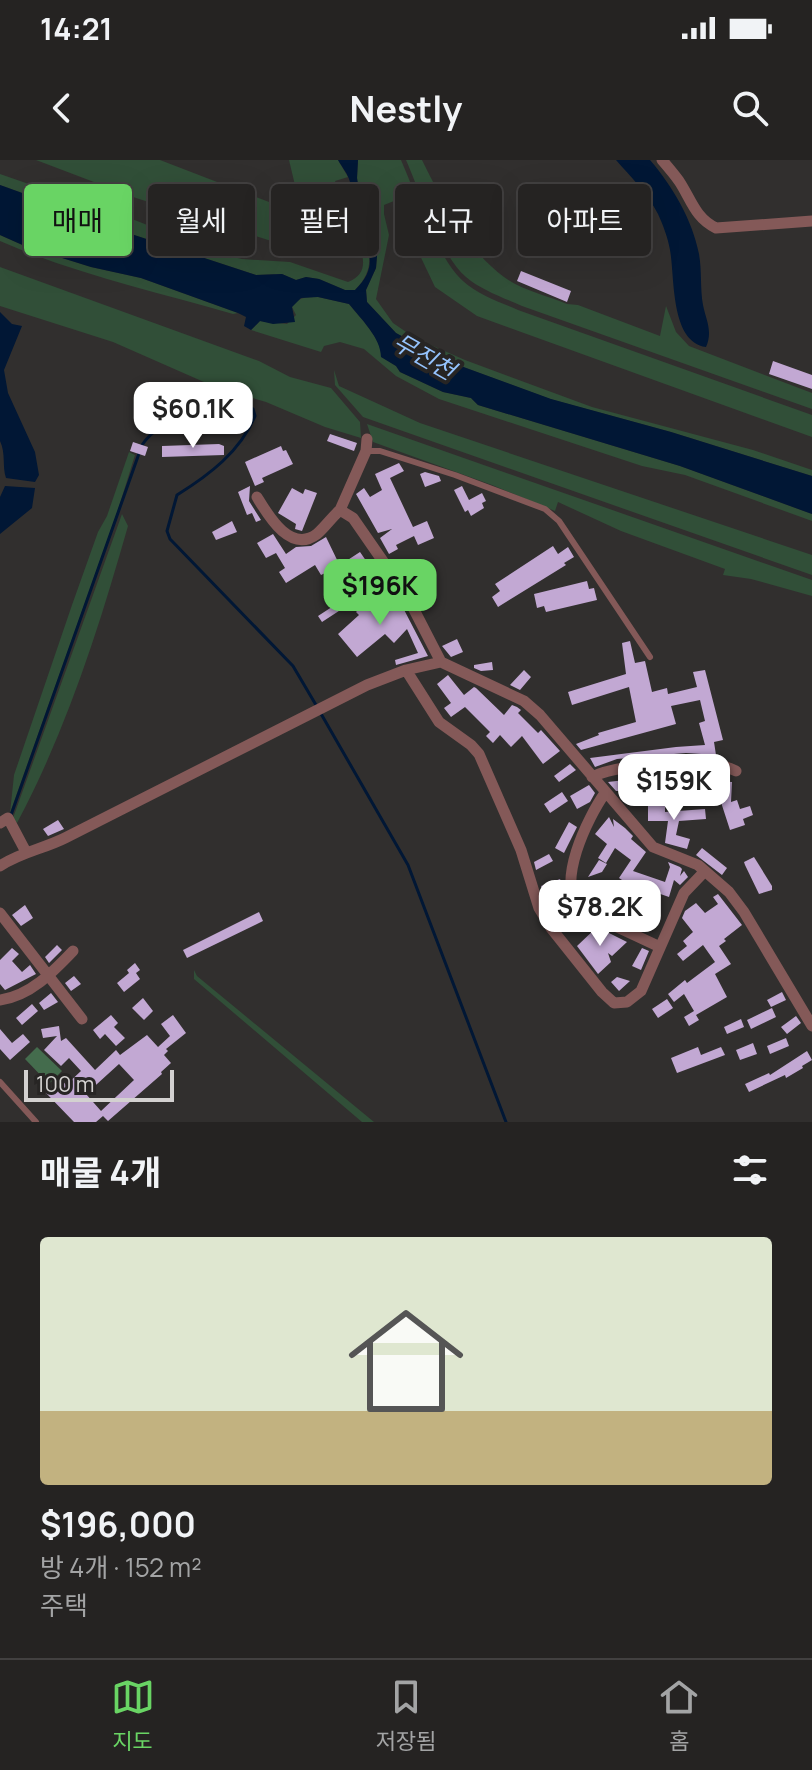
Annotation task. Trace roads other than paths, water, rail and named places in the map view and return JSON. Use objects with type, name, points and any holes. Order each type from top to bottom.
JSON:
[{"type":"street","points":[[662,160],[680,181],[696,212],[716,228],[812,221]]},
{"type":"street","points":[[257,497],[285,534],[310,538],[340,510],[366,445]]},
{"type":"street","points":[[340,510],[353,518],[396,578],[441,662],[524,701],[540,715],[653,847],[680,856],[705,871],[729,892],[812,1026]]},
{"type":"street","points":[[0,866],[18,854],[41,850],[319,709],[406,670],[441,662]]},
{"type":"street","points":[[406,670],[439,722],[479,754],[521,850],[539,908],[551,928],[614,1003],[627,1002],[641,991],[684,893],[705,871]]},
{"type":"street","points":[[592,777],[625,767],[681,763],[710,762],[736,771]]},
{"type":"street","points":[[605,793],[583,829],[572,881],[573,899],[581,910],[660,947]]},
{"type":"street","points":[[6,821],[26,852]]},
{"type":"street","points":[[0,913],[82,1019]]},
{"type":"street","points":[[0,1000],[20,994],[50,974],[73,951]]},
{"type":"lane","points":[[366,445],[545,509],[559,521],[650,657]]},
{"type":"lane","points":[[0,1082],[36,1122]]},
{"type":"water","points":[[338,160],[358,160],[358,184],[350,184]]},
{"type":"water","points":[[616,160],[650,160],[674,192],[686,216],[699,254],[702,299],[709,331],[706,347],[694,343],[680,321],[669,245],[651,204],[651,184],[636,184]]},
{"type":"water","points":[[0,185],[24,194],[24,246],[0,235]]},
{"type":"water","name":"무진천","points":[[132,234],[148,240],[148,256],[198,256],[256,275],[282,274],[296,280],[306,277],[319,279],[345,290],[355,290],[364,280],[369,256],[377,256],[376,268],[366,290],[367,302],[396,333],[447,361],[551,399],[812,476],[812,514],[680,466],[478,405],[471,398],[443,392],[400,372],[381,357],[374,336],[349,304],[318,297],[301,298],[292,307],[295,322],[273,324],[260,321],[251,330],[244,326],[246,317],[238,313],[141,278],[56,256],[132,256]]},
{"type":"water","points":[[0,312],[12,324],[22,326],[4,370],[8,393],[35,452],[39,475],[35,482],[6,478],[0,441]]},
{"type":"water","points":[[5,486],[35,488],[32,508],[0,534],[0,497]]},
{"type":"waterway","points":[[218,390],[222,401],[253,409],[255,416],[232,452],[177,495],[167,531],[170,539],[293,666],[316,705]]},
{"type":"waterway","points":[[11,815],[142,445],[158,429],[219,398]]},
{"type":"waterway","points":[[320,712],[408,865],[506,1122]]}]
